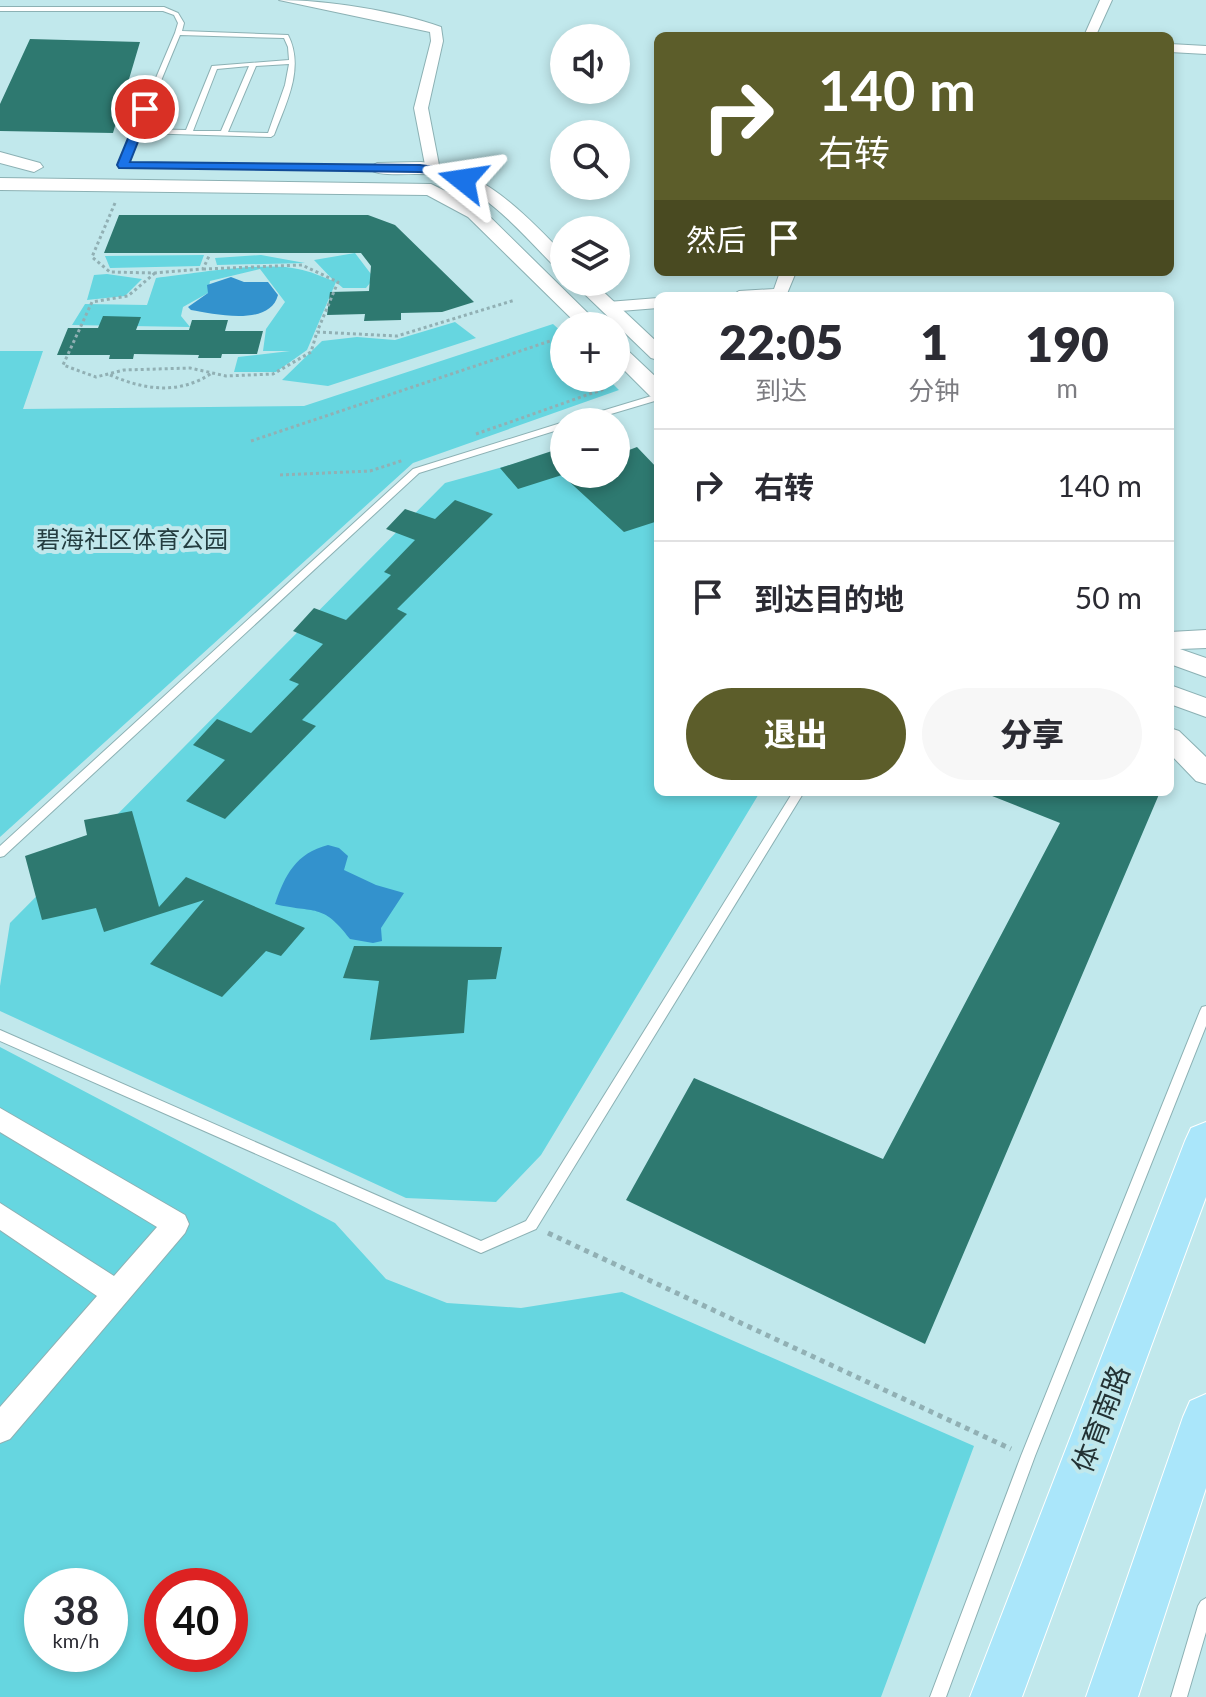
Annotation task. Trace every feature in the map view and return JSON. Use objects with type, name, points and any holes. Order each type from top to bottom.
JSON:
[{"type":"main road","name":"体育南路","points":[[996,1697],[1206,1141]]},
{"type":"main road","points":[[1112,1697],[1206,1417]]},
{"type":"street","points":[[285,0],[420,24],[436,30],[437,41],[421,108],[433,170]]},
{"type":"street","points":[[1091,32],[1106,0]]},
{"type":"street","points":[[1174,48],[1206,50]]},
{"type":"street","points":[[0,157],[34,167]]},
{"type":"street","points":[[0,165],[116,166],[116,188]]},
{"type":"street","points":[[343,168],[445,172],[488,193],[550,252]]},
{"type":"street","points":[[0,184],[116,188],[391,187],[431,190],[475,213],[577,312]]},
{"type":"street","points":[[597,296],[654,350]]},
{"type":"street","points":[[608,307],[654,303]]},
{"type":"street","points":[[630,366],[654,390]]},
{"type":"street","points":[[1174,641],[1206,639]]},
{"type":"street","points":[[1174,656],[1206,668]]},
{"type":"street","points":[[1174,696],[1206,708]]},
{"type":"street","points":[[1174,742],[1206,774]]},
{"type":"street","points":[[0,1119],[176,1224],[0,1429]]},
{"type":"street","points":[[0,1215],[116,1293]]},
{"type":"lane","points":[[0,9],[164,9],[176,14],[181,23],[178,33],[137,131],[116,166]]},
{"type":"lane","points":[[137,131],[271,135],[292,62],[286,36],[178,33]]},
{"type":"lane","points":[[189,132],[214,67],[292,62]]},
{"type":"lane","points":[[224,133],[253,64]]},
{"type":"lane","points":[[616,408],[654,395]]},
{"type":"lane","points":[[0,853],[416,471],[550,429]]},
{"type":"lane","points":[[0,1035],[481,1247],[531,1225],[797,796]]},
{"type":"lane","points":[[938,1697],[1028,1456],[1206,1011]]},
{"type":"lane","points":[[1179,1697],[1206,1606]]},
{"type":"path","points":[[116,188],[92,257],[110,272],[155,273],[302,265],[338,282],[311,352],[273,374],[226,376],[190,368],[124,370],[96,377],[63,365],[92,302],[123,300],[138,293],[155,273]]},
{"type":"path","points":[[203,269],[209,256]]},
{"type":"path","points":[[317,332],[397,336],[515,300]]},
{"type":"path","points":[[251,441],[550,341]]},
{"type":"path","points":[[107,374],[128,384],[179,389],[199,384],[212,373]]},
{"type":"path","points":[[473,435],[595,392]]},
{"type":"path","points":[[280,475],[370,471],[414,456]]},
{"type":"path","points":[[531,1225],[1028,1456]]},
{"type":"green space","points":[[355,253],[374,278],[366,288],[343,288],[336,282],[307,350],[276,372],[234,372],[238,357],[290,351],[263,351],[266,329],[285,302],[260,269],[210,281],[208,293],[183,307],[181,316],[190,327],[72,325],[85,304],[147,305],[156,278],[267,266],[302,270],[334,281],[314,260]]},
{"type":"green space","points":[[204,255],[200,266],[110,268],[105,256]]},
{"type":"green space","points":[[261,255],[305,263],[217,265],[215,258]]},
{"type":"green space","points":[[94,275],[142,279],[125,296],[87,300]]},
{"type":"green space","points":[[455,322],[476,338],[328,386],[282,380],[322,341],[357,337],[395,340]]},
{"type":"green space","name":"碧海社区体育公园","points":[[550,325],[550,392],[613,392],[568,408],[550,408],[550,414],[413,463],[0,837],[0,351],[43,351],[23,409],[304,406]]},
{"type":"green space","points":[[550,454],[550,488],[630,488],[630,461],[654,490],[654,796],[758,796],[541,1155],[496,1202],[406,1198],[0,1011],[0,986],[10,923],[445,483]]},
{"type":"green space","points":[[0,1047],[335,1223],[386,1279],[447,1303],[521,1308],[622,1292],[974,1446],[881,1697],[0,1697]]},
{"type":"shaded area","points":[[231,277],[244,282],[268,282],[278,295],[273,305],[253,315],[240,316],[201,312],[188,307],[208,293],[207,285]]},
{"type":"shaded area","points":[[328,845],[339,848],[348,856],[344,870],[376,885],[404,893],[381,928],[382,941],[373,943],[350,939],[325,914],[275,904],[293,867],[308,854]]},
{"type":"building","points":[[30,39],[140,42],[113,133],[0,131],[0,104]]},
{"type":"building","points":[[119,215],[368,215],[395,225],[474,302],[442,312],[401,313],[401,320],[364,321],[365,314],[327,315],[330,292],[369,291],[371,266],[361,253],[104,253]]},
{"type":"building","points":[[103,316],[141,317],[136,330],[189,330],[192,320],[228,320],[225,331],[263,331],[257,354],[198,358],[199,355],[134,354],[133,359],[109,359],[110,355],[57,355],[68,328],[98,328]]},
{"type":"building","points":[[637,447],[654,465],[654,522],[624,532],[576,488],[630,488],[630,450]]},
{"type":"building","points":[[550,452],[550,479],[518,489],[500,468]]},
{"type":"building","points":[[455,500],[493,514],[397,609],[407,614],[302,720],[316,726],[225,819],[186,801],[225,760],[193,745],[217,719],[251,733],[299,684],[289,680],[323,644],[293,631],[314,608],[346,620],[391,575],[384,572],[415,540],[386,529],[405,509],[435,519]]},
{"type":"building","points":[[992,796],[1158,796],[925,1344],[626,1200],[694,1078],[883,1159],[1060,823]]},
{"type":"building","points":[[132,811],[159,907],[186,877],[305,928],[281,956],[266,951],[222,997],[150,964],[204,900],[104,932],[96,908],[42,920],[25,856],[87,835],[84,820]]},
{"type":"building","points":[[354,946],[502,947],[496,979],[468,980],[464,1033],[370,1040],[379,981],[343,978]]},
{"type":"route","points":[[145,109],[123,165],[420,169],[445,172],[463,180]]}]
